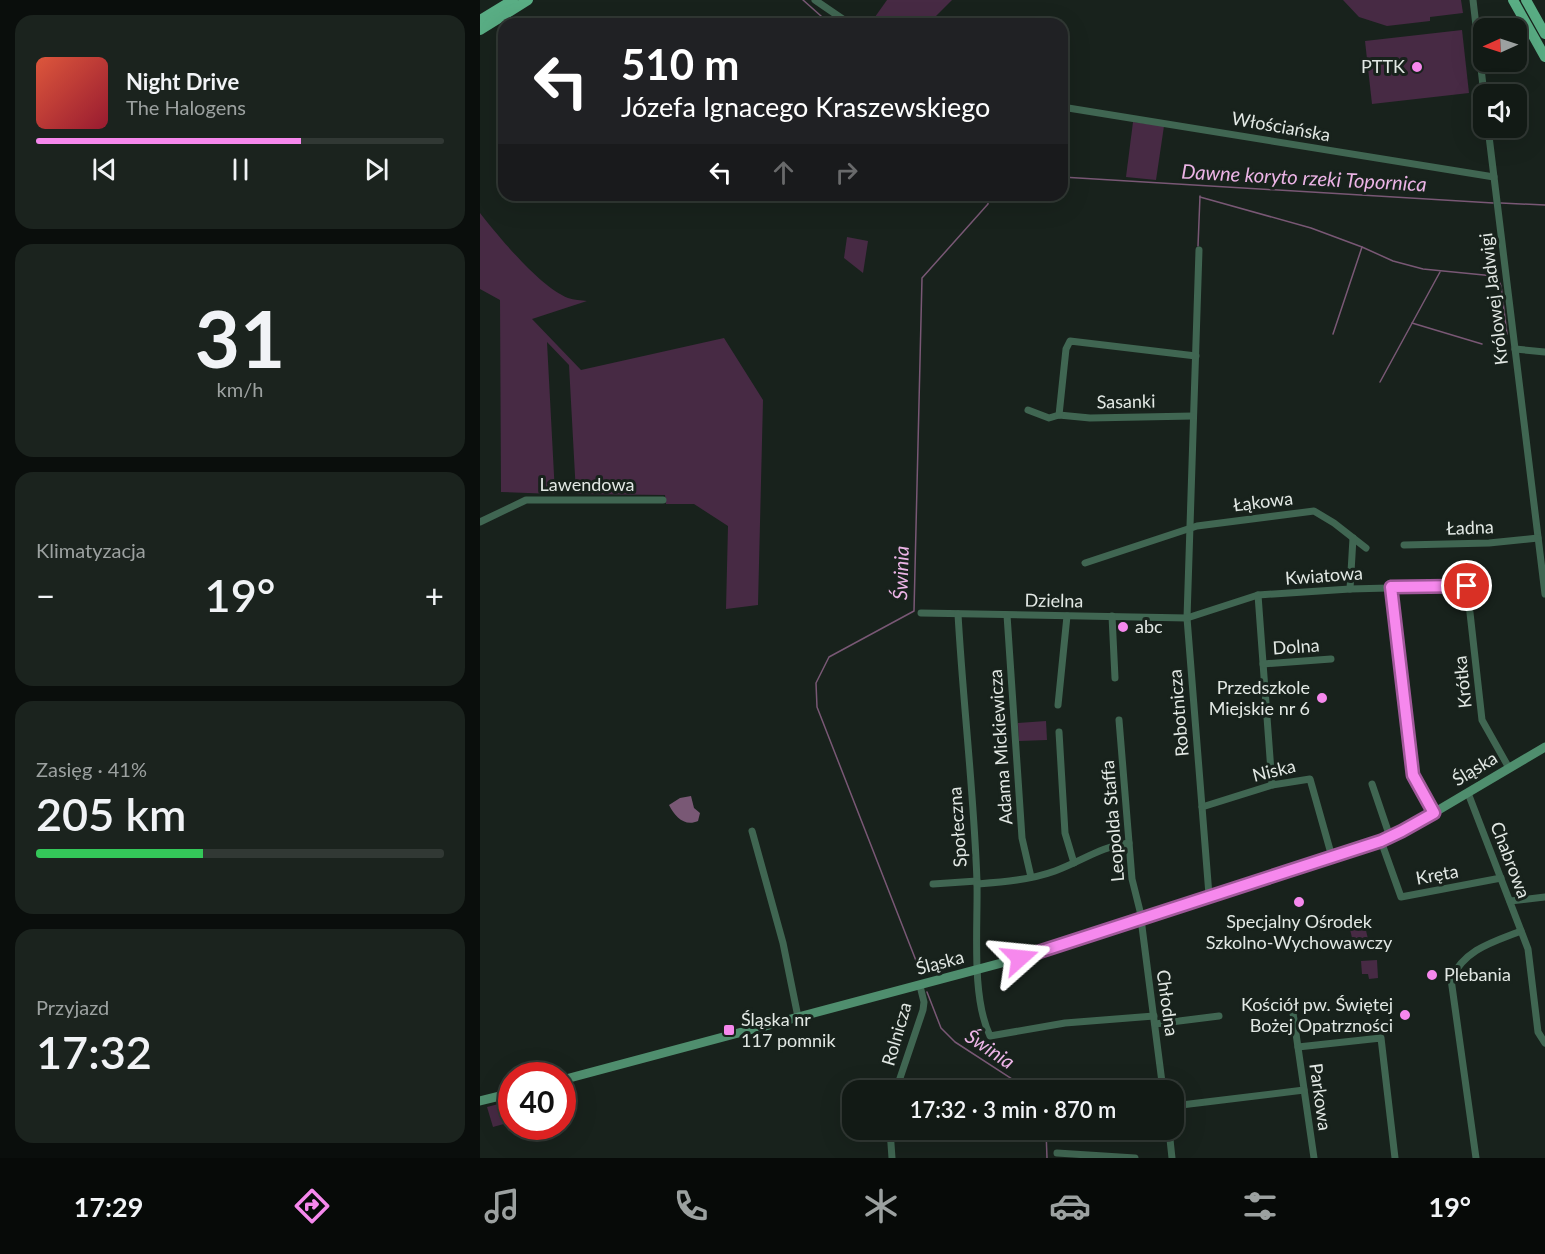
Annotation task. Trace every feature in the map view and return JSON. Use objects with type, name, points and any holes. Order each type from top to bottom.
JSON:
[{"type":"main road","points":[[480,20],[513,0]]},
{"type":"main road","points":[[499,18],[528,0]]},
{"type":"main road","points":[[1513,0],[1545,57]]},
{"type":"main road","points":[[1526,0],[1545,34]]},
{"type":"main road","points":[[480,30],[498,19]]},
{"type":"street","points":[[815,0],[841,18]]},
{"type":"street","points":[[1473,0],[1483,84]]},
{"type":"street","name":"Włościańska","points":[[1068,108],[1494,177]]},
{"type":"street","name":"Królowej Jadwigi","points":[[1489,138],[1545,594]]},
{"type":"street","name":"Robotnicza","points":[[1199,250],[1187,618],[1209,895]]},
{"type":"street","points":[[1059,415],[1066,349],[1070,341],[1196,356]]},
{"type":"street","points":[[1515,349],[1545,352]]},
{"type":"street","name":"Sasanki","points":[[1028,411],[1044,417],[1059,415],[1090,418],[1193,416]]},
{"type":"street","name":"Lawendowa","points":[[480,522],[526,500],[663,500]]},
{"type":"street","name":"Łąkowa","points":[[1190,528],[1314,511],[1353,538]]},
{"type":"street","points":[[1086,563],[1190,528]]},
{"type":"street","points":[[1353,538],[1366,548]]},
{"type":"street","points":[[1350,589],[1353,538]]},
{"type":"street","name":"Ładna","points":[[1404,545],[1489,543],[1538,538]]},
{"type":"street","name":"Kwiatowa","points":[[1187,618],[1258,595],[1391,587],[1467,586]]},
{"type":"street","name":"Krótka","points":[[1467,586],[1482,720],[1509,768]]},
{"type":"street","points":[[1391,587],[1413,775],[1434,813]]},
{"type":"street","points":[[1258,595],[1272,786]]},
{"type":"street","name":"Dzielna","points":[[921,613],[1187,618]]},
{"type":"street","name":"Społeczna","points":[[958,614],[977,882],[977,970],[986,1027],[990,1036],[1065,1023],[1154,1020]]},
{"type":"street","name":"Adama Mickiewicza","points":[[1007,615],[1022,838],[1031,877]]},
{"type":"street","points":[[1058,705],[1067,616]]},
{"type":"street","points":[[1112,616],[1115,678]]},
{"type":"street","name":"Dolna","points":[[1263,664],[1302,665],[1331,659]]},
{"type":"street","name":"Leopolda Staffa","points":[[1119,720],[1132,883],[1141,918]]},
{"type":"street","points":[[1059,732],[1065,833],[1074,863]]},
{"type":"street","name":"Śląska","points":[[576,1076],[977,970],[1386,839],[1545,747]]},
{"type":"street","name":"Niska","points":[[1202,807],[1310,777],[1332,856]]},
{"type":"street","name":"Kręta","points":[[1372,784],[1401,897],[1501,878]]},
{"type":"street","name":"Chabrowa","points":[[1468,793],[1528,949],[1539,1035],[1545,1043]]},
{"type":"street","points":[[752,831],[783,943],[798,1017]]},
{"type":"street","points":[[933,884],[1017,881],[1053,872],[1115,844],[1129,843]]},
{"type":"street","points":[[1510,902],[1545,897]]},
{"type":"street","name":"Chłodna","points":[[1141,918],[1162,1080]]},
{"type":"street","points":[[1476,1158],[1451,979],[1475,949],[1521,931]]},
{"type":"street","name":"Rolnicza","points":[[899,1080],[923,1010],[924,1002],[920,986]]},
{"type":"street","name":"Parkowa","points":[[1292,1006],[1314,1158]]},
{"type":"street","points":[[1154,1020],[1219,1016]]},
{"type":"street","points":[[1298,1047],[1381,1038],[1395,1158]]},
{"type":"street","points":[[1184,1105],[1304,1090]]},
{"type":"street","points":[[480,1101],[498,1096]]},
{"type":"street","points":[[891,1140],[892,1158]]},
{"type":"street","points":[[1169,1140],[1172,1158]]},
{"type":"street","points":[[1057,1153],[1136,1158]]},
{"type":"shaded area","points":[[887,0],[952,0],[934,18],[874,18]]},
{"type":"shaded area","points":[[1343,0],[1461,0],[1463,13],[1430,17],[1430,21],[1387,26],[1359,17]]},
{"type":"shaded area","name":"PTTK","points":[[1462,30],[1469,93],[1372,104],[1365,41]]},
{"type":"shaded area","points":[[1133,122],[1164,126],[1156,180],[1126,177]]},
{"type":"shaded area","points":[[480,213],[533,273],[545,283],[568,298],[587,301],[532,319],[581,370],[724,338],[763,400],[758,605],[726,609],[728,526],[694,504],[666,504],[665,495],[576,494],[569,365],[547,342],[555,494],[501,492],[500,300],[480,289]]},
{"type":"shaded area","points":[[847,237],[868,241],[863,273],[844,258]]},
{"type":"shaded area","points":[[1046,721],[1047,740],[1019,741],[1018,723]]},
{"type":"shaded area","points":[[691,796],[694,808],[700,813],[698,821],[689,823],[677,817],[669,805],[680,798]]},
{"type":"shaded area","points":[[1364,922],[1368,939],[1353,942],[1349,925]]},
{"type":"shaded area","points":[[1377,960],[1378,978],[1369,979],[1368,974],[1362,974],[1361,961]]},
{"type":"shaded area","points":[[498,1104],[498,1126],[493,1127],[487,1107]]},
{"type":"waterway","name":"Dawne koryto rzeki Topornica","points":[[803,0],[823,18]]},
{"type":"waterway","name":"Dawne koryto rzeki Topornica","points":[[1068,177],[1493,203]]},
{"type":"waterway","points":[[1198,246],[1200,196]]},
{"type":"waterway","points":[[1200,197],[1311,228],[1393,261],[1423,269],[1494,276],[1501,286],[1507,334]]},
{"type":"waterway","name":"Świnia","points":[[922,976],[817,707],[816,683],[829,657],[914,611],[922,278],[988,204],[988,201]]},
{"type":"waterway","name":"Dawne koryto rzeki Topornica","points":[[1501,203],[1545,205]]},
{"type":"waterway","points":[[1333,334],[1362,247]]},
{"type":"waterway","points":[[1380,382],[1440,272]]},
{"type":"waterway","points":[[1412,323],[1482,344]]},
{"type":"waterway","name":"Świnia","points":[[927,992],[941,1028],[955,1042],[1014,1080]]},
{"type":"waterway","name":"Świnia","points":[[1046,1140],[1047,1158]]},
{"type":"place","name":"PTTK","points":[[1417,67]]},
{"type":"place","name":"abc","points":[[1123,627]]},
{"type":"place","name":"Przedszkole Miejskie nr 6","points":[[1322,698]]},
{"type":"place","name":"Specjalny Ośrodek Szkolno-Wychowawczy","points":[[1299,902]]},
{"type":"place","name":"Plebania","points":[[1432,975]]},
{"type":"place","name":"Kościół pw. Świętej Bożej Opatrzności","points":[[1405,1015]]},
{"type":"place","name":"Śląska nr 117 pomnik","points":[[729,1030]]},
{"type":"route","points":[[1020,958],[1381,841],[1434,813],[1413,775],[1391,587],[1467,586]]}]
